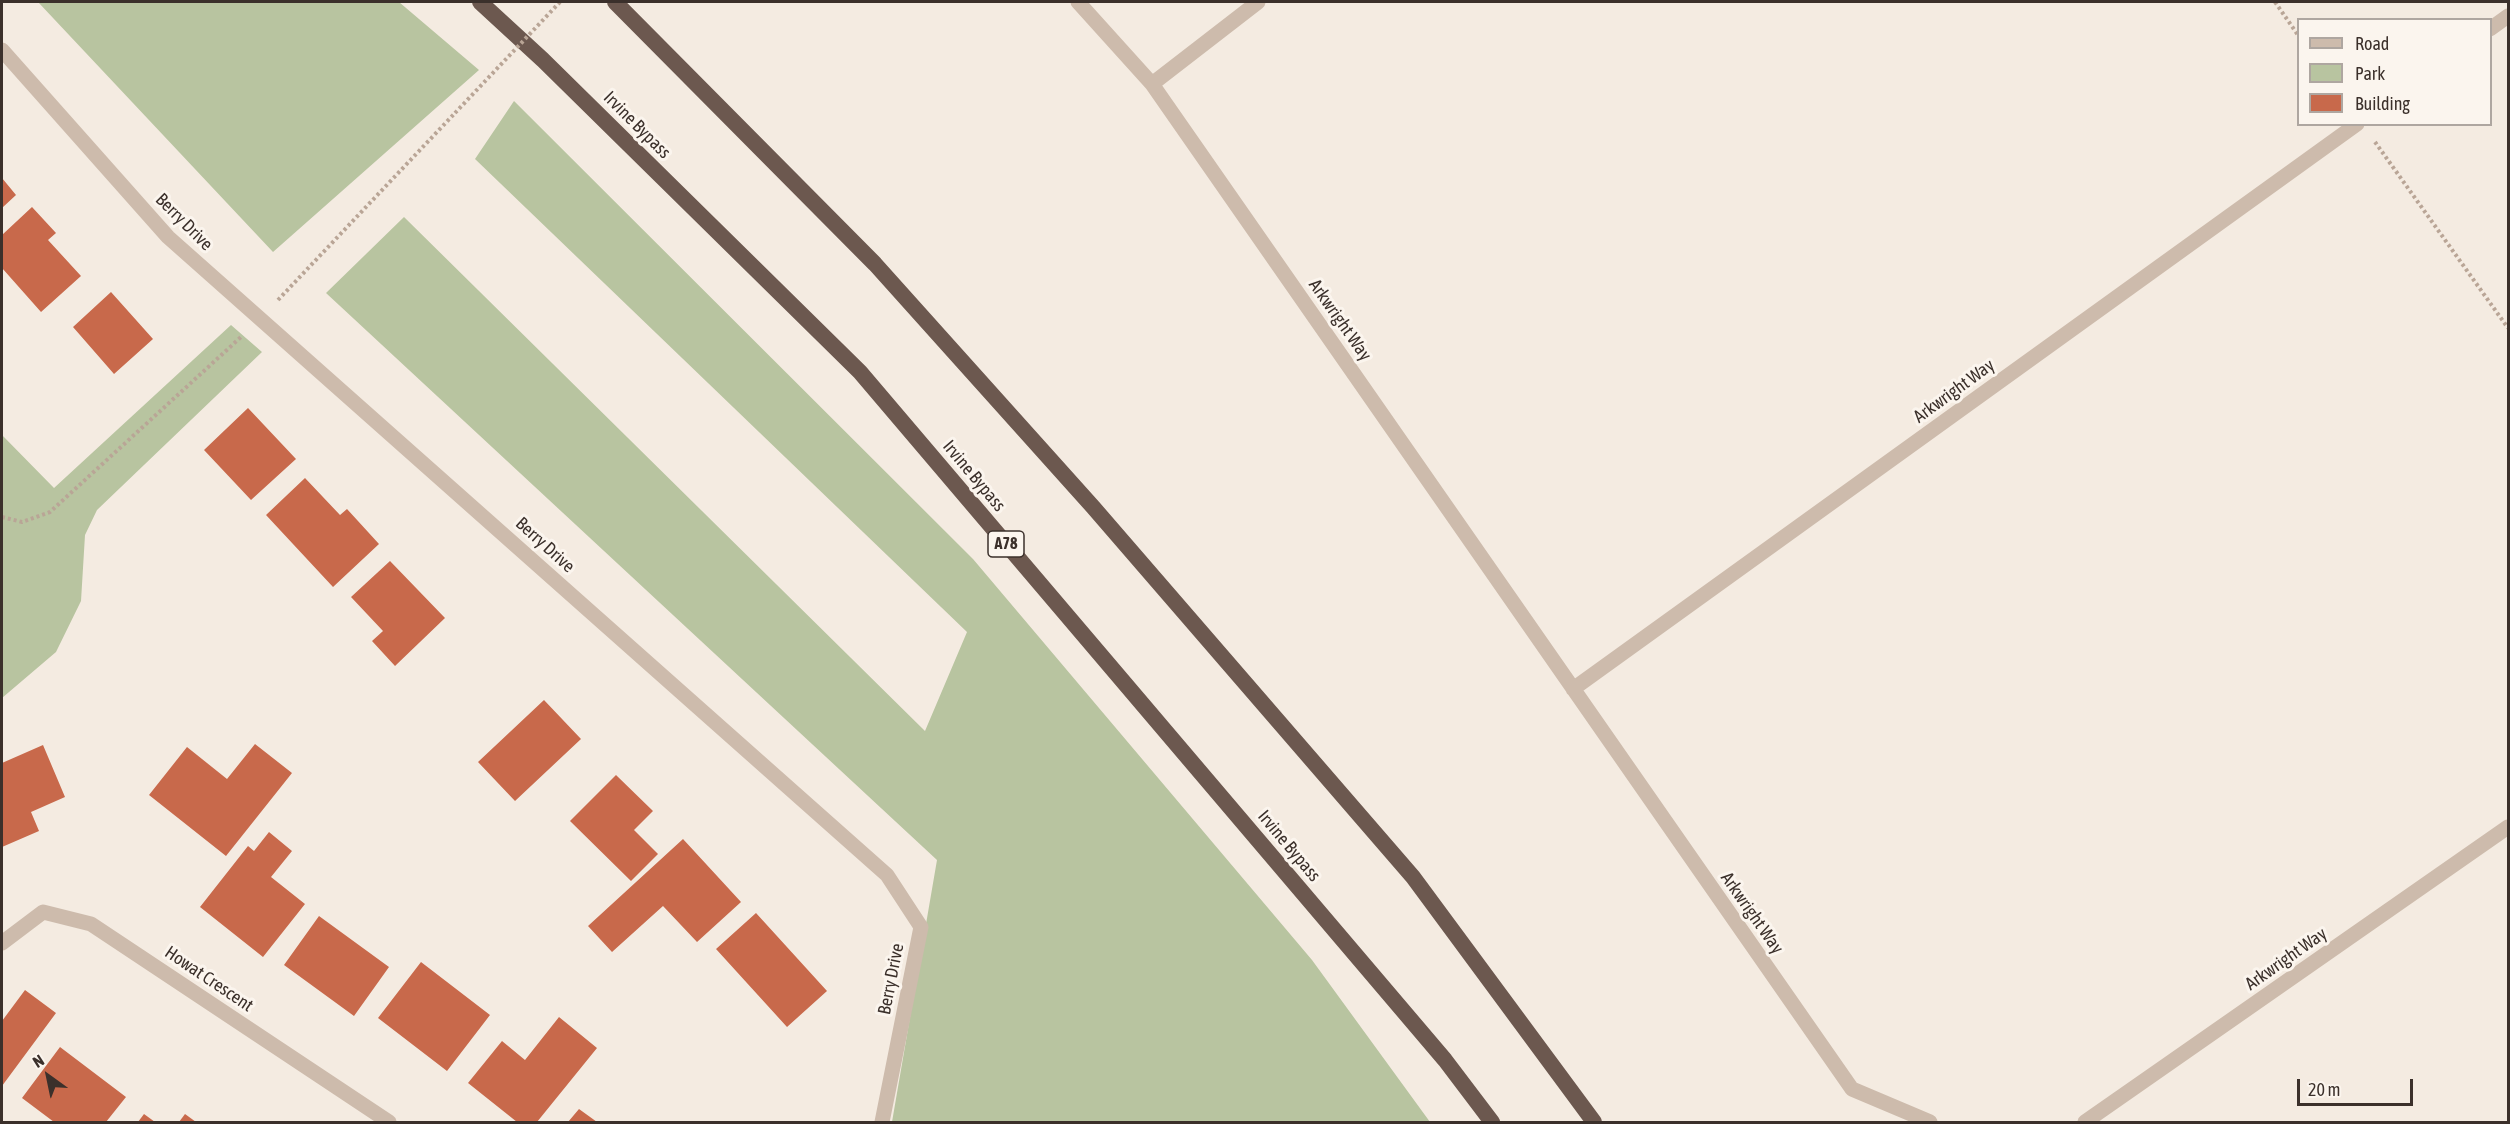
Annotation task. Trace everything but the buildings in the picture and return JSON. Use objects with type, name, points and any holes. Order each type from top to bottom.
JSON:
[{"type":"highway","name":"Irvine Bypass","points":[[480,2],[543,60],[860,372],[1445,1060],[1492,1122]]},
{"type":"highway","points":[[615,2],[874,264],[1093,507],[1413,877],[1594,1122]]},
{"type":"street","name":"Arkwright Way","points":[[1078,2],[1152,84],[1852,1089],[1930,1122]]},
{"type":"street","points":[[1152,84],[1258,2]]},
{"type":"street","points":[[2492,28],[2508,16]]},
{"type":"street","name":"Berry Drive","points":[[2,50],[168,237],[887,874],[921,927],[882,1122]]},
{"type":"street","name":"Arkwright Way","points":[[1573,689],[2363,129]]},
{"type":"street","name":"Arkwright Way","points":[[2085,1122],[2508,826]]},
{"type":"street","name":"Howat Crescent","points":[[2,943],[43,912],[91,924],[389,1122]]},
{"type":"path","points":[[2,517],[22,522],[50,512],[261,319],[560,2]]},
{"type":"path","points":[[2275,2],[2297,34]]},
{"type":"path","points":[[2363,129],[2508,328]]},
{"type":"green space","points":[[38,2],[399,2],[479,70],[273,252]]},
{"type":"green space","points":[[514,101],[973,559],[1312,960],[1430,1122],[892,1122],[937,860],[326,293],[404,217],[925,731],[967,632],[475,159]]},
{"type":"green space","points":[[231,325],[262,352],[97,510],[85,535],[81,601],[56,652],[2,698],[2,435],[54,488]]}]
